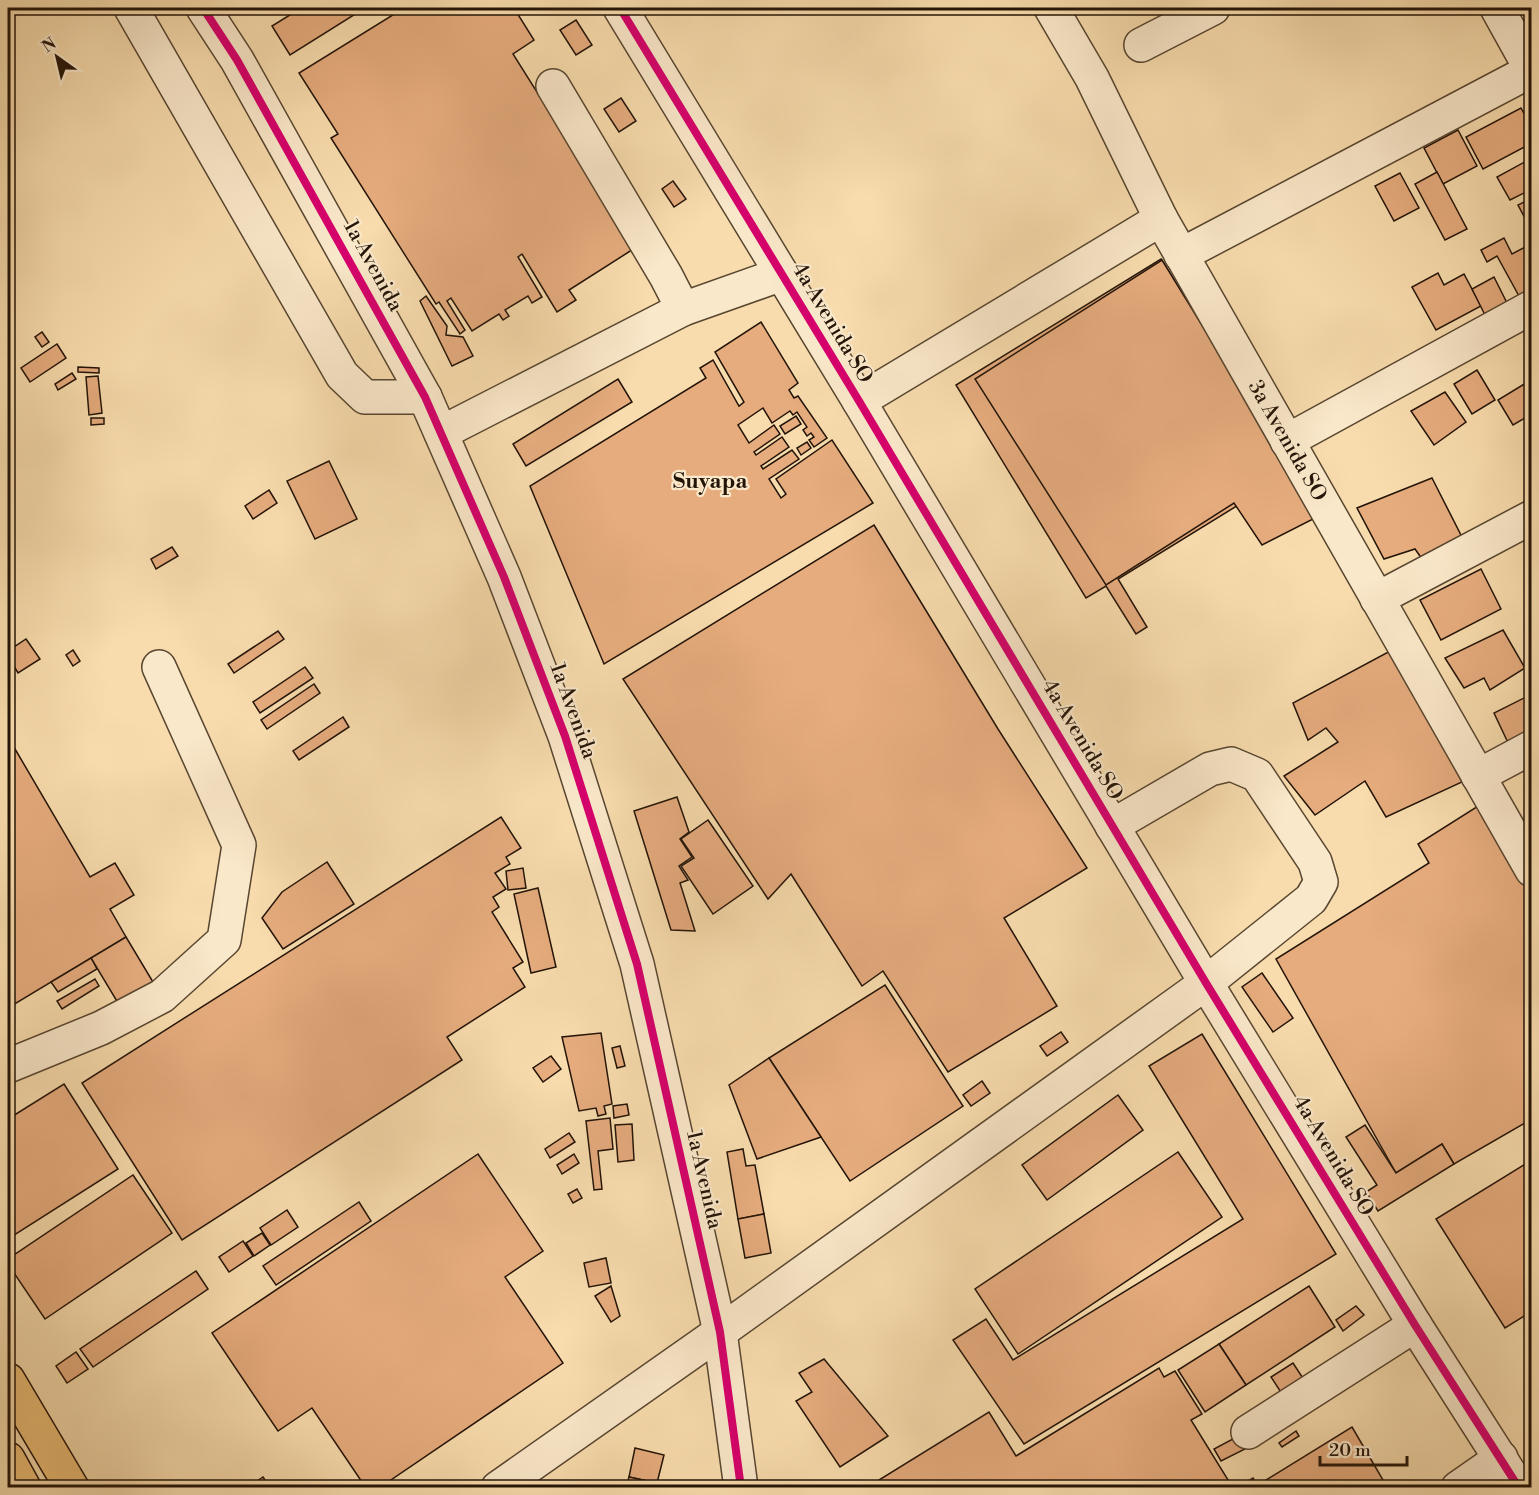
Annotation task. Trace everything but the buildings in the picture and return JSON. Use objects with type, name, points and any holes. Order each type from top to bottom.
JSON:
[{"type":"highway","points":[[8,1380],[72,1488]]},
{"type":"highway","points":[[8,1459],[24,1488]]},
{"type":"street","points":[[131,8],[342,375],[365,397],[425,398]]},
{"type":"street","name":"1a Avenida","points":[[203,8],[242,71],[425,398],[504,577],[565,736],[637,964],[720,1332],[741,1488]]},
{"type":"street","name":"4a Avenida SO","points":[[620,8],[859,401],[1206,983],[1415,1325],[1519,1488]]},
{"type":"street","name":"3a Avenida SO","points":[[1051,8],[1092,78],[1181,255],[1532,870]]},
{"type":"street","points":[[1141,45],[1213,8]]},
{"type":"street","points":[[1181,255],[1531,70],[1497,8]]},
{"type":"street","points":[[553,86],[683,309]]},
{"type":"street","points":[[859,401],[1161,219]]},
{"type":"street","points":[[441,433],[683,309],[782,274]]},
{"type":"street","points":[[1287,441],[1532,307]]},
{"type":"street","points":[[1377,600],[1532,517]]},
{"type":"street","points":[[8,1066],[101,1028],[162,996],[224,940],[239,844],[159,667]]},
{"type":"street","points":[[1478,776],[1532,747]]},
{"type":"street","points":[[498,1488],[720,1332],[1206,983],[1311,899],[1321,882],[1315,862],[1257,775],[1231,764],[1210,769],[1112,826]]},
{"type":"street","points":[[1248,1432],[1415,1325]]},
{"type":"street","points":[[1458,1488],[1501,1458]]},
{"type":"cycle path","points":[[203,8],[237,60],[425,397],[504,577],[565,736],[637,964],[720,1332],[741,1488]]},
{"type":"cycle path","points":[[620,8],[859,401],[1206,983],[1415,1325],[1519,1488]]},
{"type":"district","name":"Suyapa","points":[[710,481]]}]
